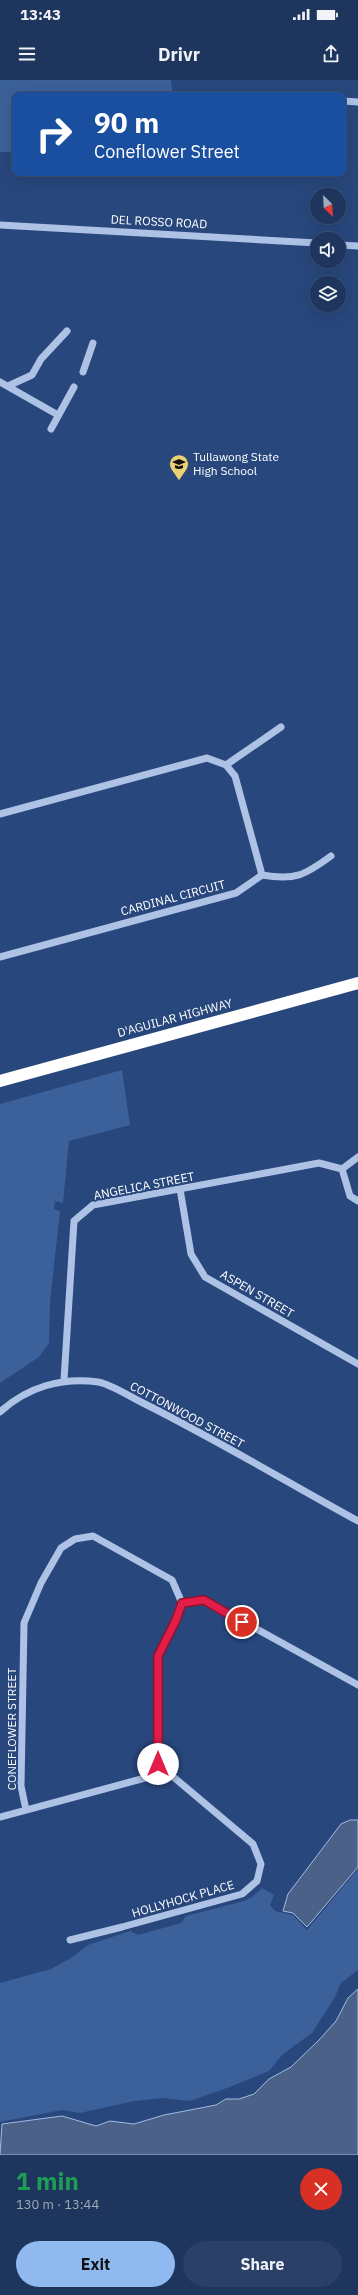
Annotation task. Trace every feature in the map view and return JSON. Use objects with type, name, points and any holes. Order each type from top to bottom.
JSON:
[{"type":"highway","name":"D'AGUILAR HIGHWAY","points":[[0,1080],[358,984]]},
{"type":"street","points":[[346,101],[358,102]]},
{"type":"street","name":"DEL ROSSO ROAD","points":[[0,225],[310,243]]},
{"type":"street","points":[[346,245],[358,246]]},
{"type":"street","points":[[8,386],[32,375],[41,359],[67,331]]},
{"type":"street","points":[[83,372],[93,343]]},
{"type":"street","points":[[0,382],[58,415]]},
{"type":"street","points":[[51,429],[74,387]]},
{"type":"street","points":[[226,765],[281,727]]},
{"type":"street","points":[[0,814],[206,758],[226,765],[235,776],[262,875],[284,879],[309,872],[331,856]]},
{"type":"street","name":"CARDINAL CIRCUIT","points":[[0,957],[236,893],[262,875]]},
{"type":"street","points":[[358,1157],[342,1169],[350,1196],[358,1200]]},
{"type":"street","name":"ANGELICA STREET","points":[[64,1380],[74,1221],[93,1205],[319,1163],[342,1169]]},
{"type":"street","name":"ASPEN STREET","points":[[180,1190],[191,1254],[205,1277],[358,1364]]},
{"type":"street","name":"COTTONWOOD STREET","points":[[0,1412],[11,1402],[36,1388],[64,1380],[100,1382],[158,1410],[358,1521]]},
{"type":"street","name":"CONEFLOWER STREET","points":[[26,1810],[21,1786],[24,1623],[41,1583],[60,1548],[75,1538],[93,1536],[172,1580],[182,1603]]},
{"type":"street","points":[[0,1818],[145,1778],[158,1764],[158,1656],[176,1620],[182,1603],[204,1600],[358,1685]]},
{"type":"street","name":"HOLLYHOCK PLACE","points":[[70,1940],[242,1894],[257,1882],[261,1864],[253,1844],[158,1764]]},
{"type":"shaded area","points":[[0,80],[171,80],[173,92],[12,92],[12,152],[0,152]]},
{"type":"shaded area","points":[[122,1070],[130,1125],[69,1141],[63,1203],[55,1201],[54,1209],[60,1211],[50,1302],[49,1343],[39,1357],[0,1383],[0,1104]]},
{"type":"shaded area","points":[[350,1820],[358,1820],[358,1867],[307,1927],[293,1913],[283,1911],[288,1894],[341,1824]]},
{"type":"shaded area","points":[[358,1869],[358,1970],[341,1983],[335,1997],[312,2033],[283,2054],[269,2071],[190,2101],[164,2098],[134,2101],[80,2113],[62,2110],[0,2122],[0,1983],[51,1969],[74,1956],[88,1945],[130,1931],[138,1935],[181,1923],[186,1916],[244,1901],[252,1897],[262,1888],[274,1895],[270,1905],[275,1911],[293,1915],[307,1930]]},
{"type":"shaded area","points":[[358,1989],[358,2155],[0,2155],[2,2124],[62,2116],[96,2126],[110,2121],[134,2124],[164,2115],[216,2105],[226,2099],[239,2099],[254,2094],[269,2079],[291,2067],[319,2040],[336,2021],[348,1998]]},
{"type":"place","name":"Tullawong State High School","points":[[179,481]]},
{"type":"route","points":[[158,1764],[158,1656],[176,1620],[182,1603],[204,1600],[242,1622]]}]
